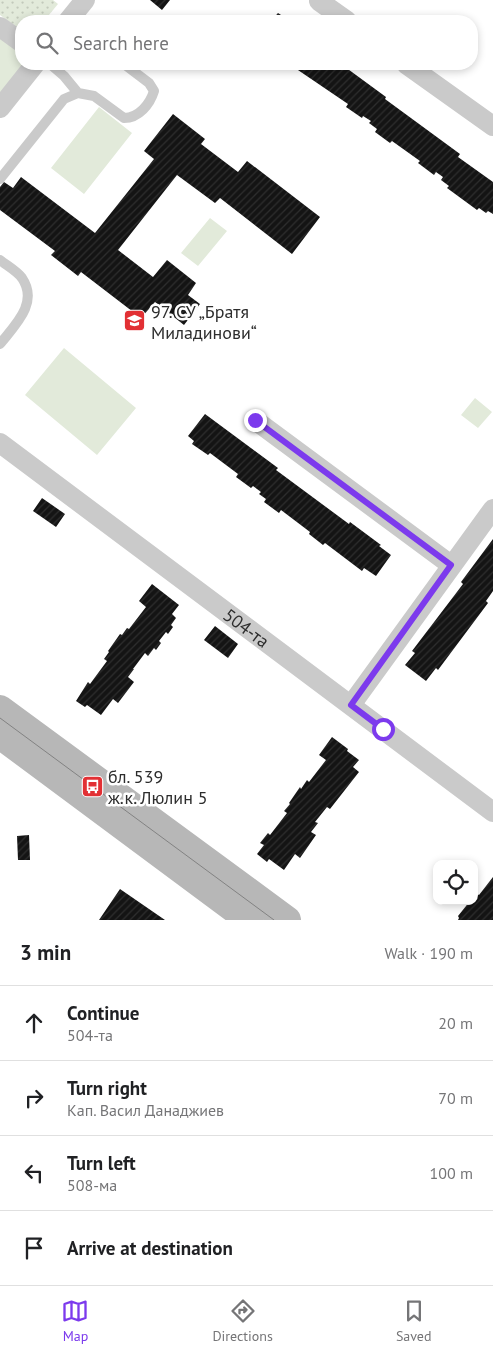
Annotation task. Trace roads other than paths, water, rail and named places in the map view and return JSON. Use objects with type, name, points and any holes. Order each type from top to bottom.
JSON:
[{"type":"main road","points":[[0,709],[288,920]]},
{"type":"main road","points":[[0,735],[249,920]]},
{"type":"street","points":[[74,15],[85,0]]},
{"type":"street","points":[[319,2],[337,15]]},
{"type":"street","points":[[0,26],[15,37]]},
{"type":"street","points":[[0,108],[30,70]]},
{"type":"street","points":[[414,70],[493,126]]},
{"type":"street","points":[[255,420],[451,565]]},
{"type":"street","name":"504-та","points":[[0,443],[493,812]]},
{"type":"street","points":[[351,705],[493,509]]},
{"type":"lane","points":[[57,70],[78,93]]},
{"type":"lane","points":[[0,178],[64,100],[78,93],[94,96],[124,118],[137,115],[151,100],[154,91],[149,83],[132,70]]},
{"type":"lane","points":[[0,260],[22,277],[28,296],[24,312],[0,344]]},
{"type":"tram line","points":[[0,718],[274,920]]},
{"type":"place","name":"97. СУ „Братя Миладинови“","points":[[135,321]]},
{"type":"place","name":"бл. 539 ж.к. Люлин 5","points":[[92,786]]}]
